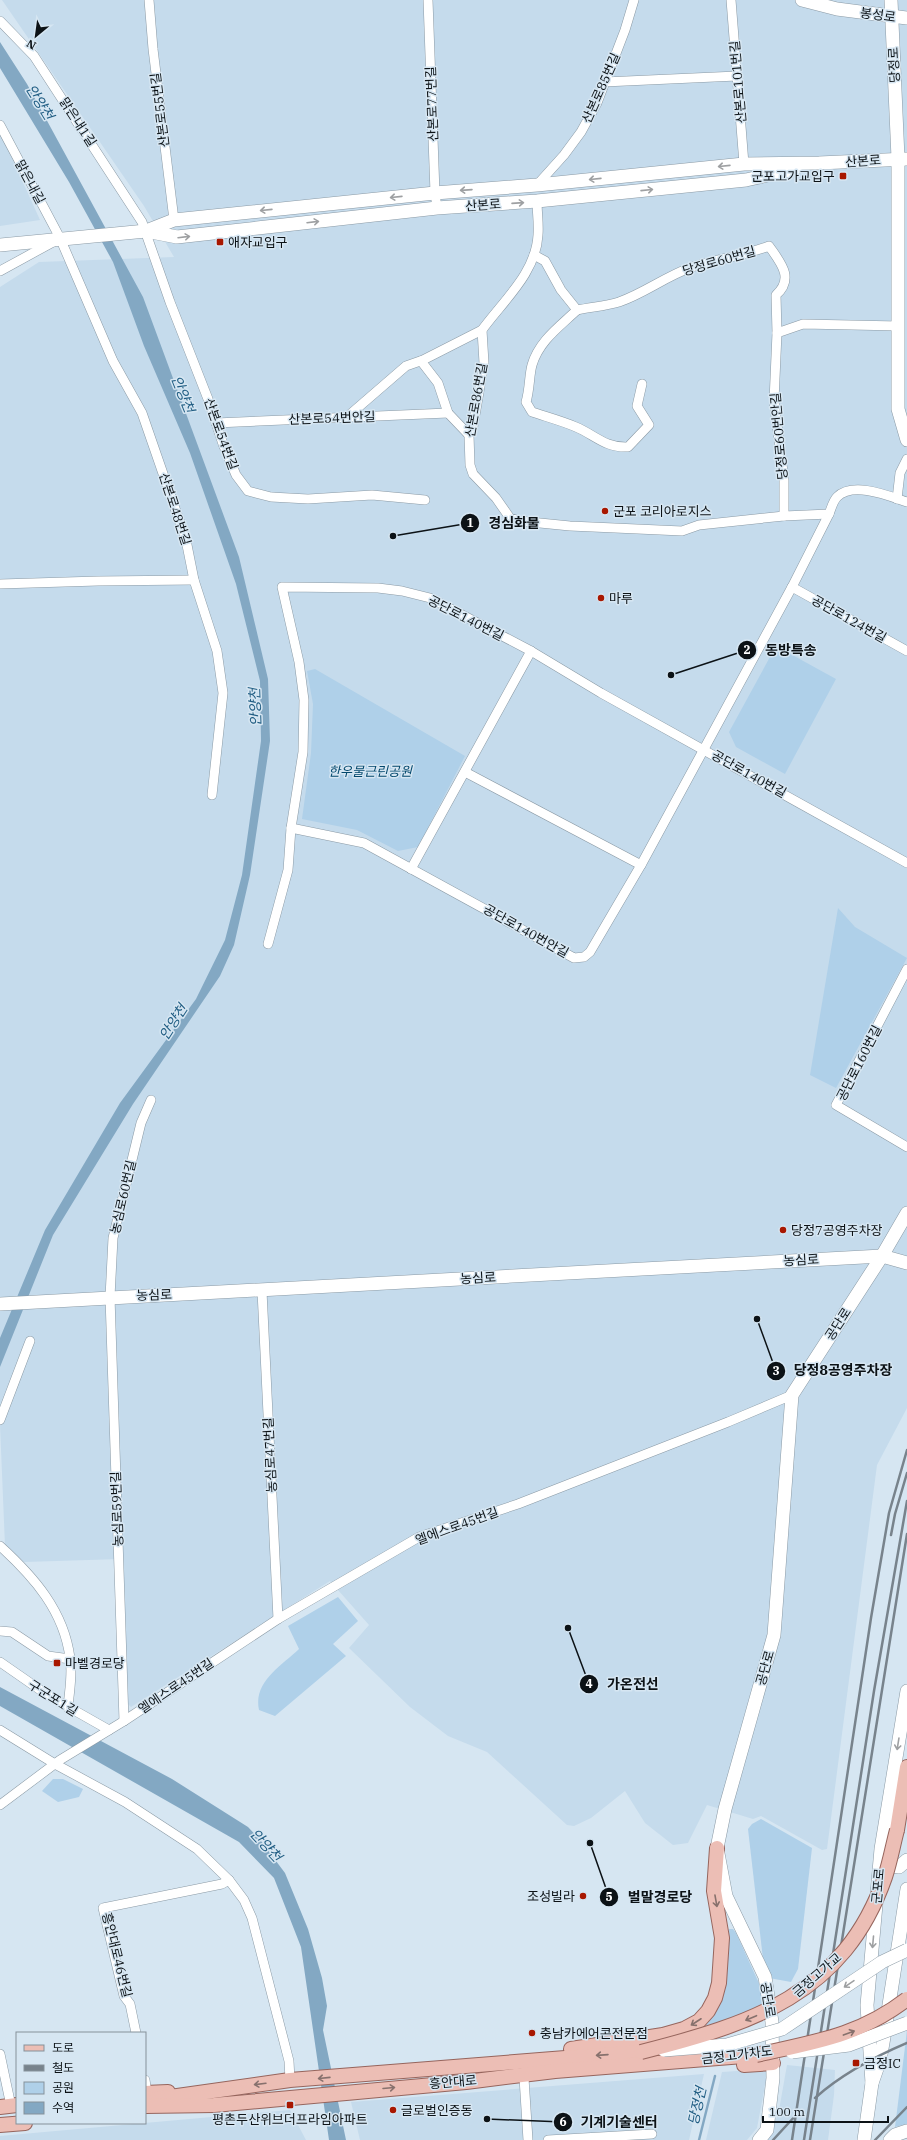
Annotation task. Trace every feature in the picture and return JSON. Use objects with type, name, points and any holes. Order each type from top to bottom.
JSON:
[{"type":"main road","name":"금정고가교","points":[[641,2052],[694,2039],[732,2026],[778,2006],[804,1990],[846,1950],[868,1914],[884,1877],[897,1830],[907,1767]]},
{"type":"main road","points":[[463,2065],[663,2035],[684,2029],[700,2021],[708,2011],[715,1998],[719,1983],[722,1938],[714,1891],[716,1848]]},
{"type":"main road","name":"금정고가차도","points":[[554,2065],[756,2056],[834,2038],[858,2029],[881,2018],[907,1999]]},
{"type":"main road","points":[[554,2065],[641,2052]]},
{"type":"main road","points":[[466,2082],[773,2063]]},
{"type":"main road","name":"흥안대로","points":[[295,2080],[463,2065],[554,2065]]},
{"type":"main road","name":"흥안대로","points":[[214,2105],[466,2082],[554,2065]]},
{"type":"main road","points":[[146,2094],[210,2090],[295,2080]]},
{"type":"main road","points":[[146,2094],[214,2105]]},
{"type":"main road","points":[[146,2112],[214,2105]]},
{"type":"main road","points":[[0,2116],[11,2108]]},
{"type":"main road","points":[[0,2125],[16,2124]]},
{"type":"street","name":"산본로55번길","points":[[149,0],[152,48],[174,220]]},
{"type":"street","name":"산본로77번길","points":[[428,0],[434,193],[437,208]]},
{"type":"street","name":"산본로85번길","points":[[537,185],[564,155],[581,132],[597,104],[604,82],[621,41],[634,0]]},
{"type":"street","name":"산본로101번길","points":[[731,0],[744,164]]},
{"type":"street","name":"봉성로","points":[[802,0],[837,9],[907,18]]},
{"type":"street","name":"당정로","points":[[891,0],[903,158],[898,409],[907,440]]},
{"type":"street","name":"맑은내1길","points":[[0,21],[34,56],[110,171],[142,231]]},
{"type":"street","points":[[604,82],[737,76]]},
{"type":"street","name":"맑은내길","points":[[0,125],[64,238]]},
{"type":"street","name":"산본로","points":[[142,231],[174,220],[434,193],[537,185],[744,164],[819,164],[903,158]]},
{"type":"street","name":"산본로","points":[[142,231],[177,238],[437,208],[537,201],[746,180],[819,164]]},
{"type":"street","points":[[347,417],[406,366],[421,361],[482,330],[519,283],[531,264],[538,236],[537,201]]},
{"type":"street","points":[[0,245],[142,231]]},
{"type":"street","name":"산본로54번길","points":[[142,231],[236,475],[248,491],[271,497],[308,498],[372,495],[425,500]]},
{"type":"street","points":[[0,271],[64,238]]},
{"type":"street","name":"산본로48번길","points":[[64,238],[113,361],[142,413],[186,540],[194,580],[217,651],[222,693],[212,795]]},
{"type":"street","name":"당정로60번길","points":[[577,310],[618,302],[646,290],[665,278],[691,268],[745,255],[769,246],[783,266],[785,279],[782,290],[776,295],[777,333]]},
{"type":"street","points":[[534,254],[544,261],[561,290],[577,310],[542,343],[537,352],[532,366],[530,388],[526,402],[532,412],[578,428],[595,439],[618,447],[628,447],[649,425],[637,406],[642,384]]},
{"type":"street","points":[[777,333],[803,324],[899,326]]},
{"type":"street","name":"산본로86번길","points":[[482,330],[484,363],[473,427],[469,435],[470,465],[473,474],[496,498],[510,518],[520,521],[570,526],[682,531],[699,525],[784,516],[829,514]]},
{"type":"street","name":"당정로60번안길","points":[[777,333],[774,400],[784,480],[784,516]]},
{"type":"street","points":[[421,361],[438,383],[448,413],[469,435]]},
{"type":"street","name":"산본로54번안길","points":[[216,423],[448,413]]},
{"type":"street","points":[[897,499],[900,473],[907,459]]},
{"type":"street","name":"공단로140번안길","points":[[291,828],[364,843],[574,958],[584,957],[590,952],[641,866],[792,588],[836,498],[844,492],[868,490],[907,502]]},
{"type":"street","points":[[0,584],[194,580]]},
{"type":"street","name":"공단로140번길","points":[[268,944],[288,870],[291,828],[303,752],[304,700],[298,662],[282,587],[378,588],[430,598],[531,651],[601,693],[704,748],[907,863]]},
{"type":"street","name":"공단로124번길","points":[[792,588],[907,651]]},
{"type":"street","points":[[411,869],[531,651]]},
{"type":"street","points":[[465,772],[641,866]]},
{"type":"street","name":"공단로160번길","points":[[907,969],[836,1105],[907,1147]]},
{"type":"street","name":"농심로60번길","points":[[110,1297],[114,1238],[141,1124],[152,1100]]},
{"type":"street","name":"공단로","points":[[759,2140],[767,2130],[773,2063],[772,2022],[765,1977],[726,1896],[716,1848],[725,1809],[774,1635],[792,1395],[882,1256],[907,1212]]},
{"type":"street","name":"농심로","points":[[0,1304],[110,1297],[262,1291],[294,1287],[882,1256],[907,1263]]},
{"type":"street","name":"농심로47번길","points":[[262,1291],[278,1619]]},
{"type":"street","name":"농심로59번길","points":[[110,1297],[124,1721]]},
{"type":"street","points":[[0,1420],[30,1341]]},
{"type":"street","name":"엘에스로45번길","points":[[58,1762],[124,1721],[278,1619],[419,1537],[518,1504],[728,1422],[792,1395]]},
{"type":"street","points":[[0,1546],[28,1573],[49,1599],[65,1633],[70,1659],[68,1708]]},
{"type":"street","points":[[0,1631],[12,1632],[48,1656],[70,1659]]},
{"type":"street","name":"구군포1길","points":[[0,1662],[68,1708],[107,1731]]},
{"type":"street","name":"군포로","points":[[872,2083],[867,2005],[881,1849],[907,1691]]},
{"type":"street","points":[[0,1730],[58,1762],[125,1802],[197,1849],[229,1880],[246,1904],[252,1918],[295,2080]]},
{"type":"street","points":[[0,1805],[58,1762]]},
{"type":"street","points":[[881,1849],[885,1859],[891,1866],[899,1867],[907,1860]]},
{"type":"street","name":"흥안대로46번길","points":[[136,2032],[130,2004],[124,1996],[102,1908],[222,1884],[229,1880]]},
{"type":"street","name":"군포로","points":[[864,2140],[872,2083],[880,2060],[907,1888]]},
{"type":"street","points":[[641,2052],[727,2045],[782,2029],[882,1962],[907,1950]]},
{"type":"street","points":[[756,2056],[849,2045],[907,2023]]},
{"type":"street","points":[[0,2054],[11,2108]]},
{"type":"street","points":[[524,2078],[528,2140]]},
{"type":"street","points":[[890,2140],[895,2135],[907,2131]]},
{"type":"street","points":[[548,2140],[652,2134],[648,2140]]},
{"type":"shaded area","points":[[2,0],[907,0],[907,1408],[877,1465],[827,1849],[822,1850],[761,1816],[753,1819],[707,1805],[688,1843],[673,1845],[645,1823],[625,1791],[591,1818],[574,1826],[567,1825],[487,1752],[448,1736],[410,1707],[349,1648],[369,1625],[330,1581],[131,1707],[128,1704],[121,1559],[24,1562],[5,1546],[0,1425],[0,287],[39,262],[174,257],[144,206]]},
{"type":"shaded area","points":[[0,132],[40,220],[0,226]]},
{"type":"shaded area","points":[[787,2065],[835,2070],[834,2095],[828,2140],[762,2140],[778,2116]]},
{"type":"shaded area","points":[[768,2069],[757,2128],[747,2140],[706,2140],[722,2072]]},
{"type":"shaded area","points":[[704,2074],[689,2140],[360,2140],[351,2102]]},
{"type":"shaded area","points":[[290,2110],[306,2140],[0,2140],[0,2136]]},
{"type":"green space","points":[[776,646],[836,679],[785,774],[736,747],[729,732]]},
{"type":"green space","name":"한우물근린공원","points":[[315,669],[465,756],[418,847],[398,851],[357,830],[302,819],[311,753],[313,704],[307,671]]},
{"type":"green space","points":[[838,908],[855,927],[907,958],[836,1088],[810,1075]]},
{"type":"green space","points":[[338,1597],[358,1621],[333,1644],[346,1656],[275,1716],[259,1710],[258,1700],[264,1683],[277,1668],[299,1649],[288,1626]]},
{"type":"green space","points":[[53,1779],[63,1779],[83,1789],[79,1797],[58,1802],[42,1791]]},
{"type":"green space","points":[[761,1819],[812,1848],[798,1969],[791,1982],[769,1978],[763,1959],[748,1829],[752,1824]]},
{"type":"green space","points":[[729,1929],[733,1929],[736,1933],[763,1992],[765,2005],[714,2024],[689,2029],[708,2017]]},
{"type":"green space","points":[[907,2029],[907,2124],[895,2127],[906,2039]]},
{"type":"water","points":[[0,42],[27,84],[143,297],[239,557],[268,679],[270,741],[250,875],[234,945],[220,976],[133,1104],[53,1235],[0,1367],[0,1338],[45,1230],[120,1103],[196,999],[225,940],[242,875],[261,741],[260,681],[236,584],[190,453],[144,346],[113,262],[69,182],[0,68]]},
{"type":"water","points":[[0,1687],[172,1779],[248,1827],[261,1841],[285,1873],[308,1929],[322,1978],[327,2006],[323,2030],[346,2140],[329,2140],[301,1947],[274,1878],[239,1842],[0,1706]]},
{"type":"waterway","name":"당정천","points":[[699,2140],[715,2076]]},
{"type":"railway","points":[[792,2140],[871,1618],[889,1513],[907,1450]]},
{"type":"railway","points":[[891,1535],[895,1514],[907,1473]]},
{"type":"railway","points":[[804,2140],[874,1691],[907,1501]]},
{"type":"railway","points":[[810,2140],[907,1534]]},
{"type":"railway","points":[[815,2098],[847,2074],[882,2054],[907,2043]]},
{"type":"railway","points":[[875,2140],[907,2107]]},
{"type":"railway","points":[[773,2140],[796,2115]]},
{"type":"place","name":"군포고가교입구","points":[[843,176]]},
{"type":"place","name":"애자교입구","points":[[220,242]]},
{"type":"place","name":"군포 코리아로지스","points":[[605,511]]},
{"type":"place","name":"경심화물","points":[[393,536]]},
{"type":"place","name":"마루","points":[[601,598]]},
{"type":"place","name":"동방특송","points":[[671,675]]},
{"type":"place","name":"당정7공영주차장","points":[[783,1230]]},
{"type":"place","name":"당정8공영주차장","points":[[757,1319]]},
{"type":"place","name":"가온전선","points":[[568,1628]]},
{"type":"place","name":"마벨경로당","points":[[57,1663]]},
{"type":"place","name":"벌말경로당","points":[[590,1843]]},
{"type":"place","name":"조성빌라","points":[[583,1896]]},
{"type":"place","name":"충남카에어콘전문점","points":[[532,2033]]},
{"type":"place","name":"금정IC","points":[[856,2063]]},
{"type":"place","name":"평촌두산위브더프라임아파트","points":[[290,2105]]},
{"type":"place","name":"글로벌인증동","points":[[393,2110]]},
{"type":"place","name":"기계기술센터","points":[[487,2119]]},
{"type":"water label","name":"안양천","points":[[40,102]]},
{"type":"water label","name":"안양천","points":[[183,394]]},
{"type":"water label","name":"안양천","points":[[255,707]]},
{"type":"water label","name":"안양천","points":[[173,1022]]},
{"type":"water label","name":"안양천","points":[[266,1845]]}]
